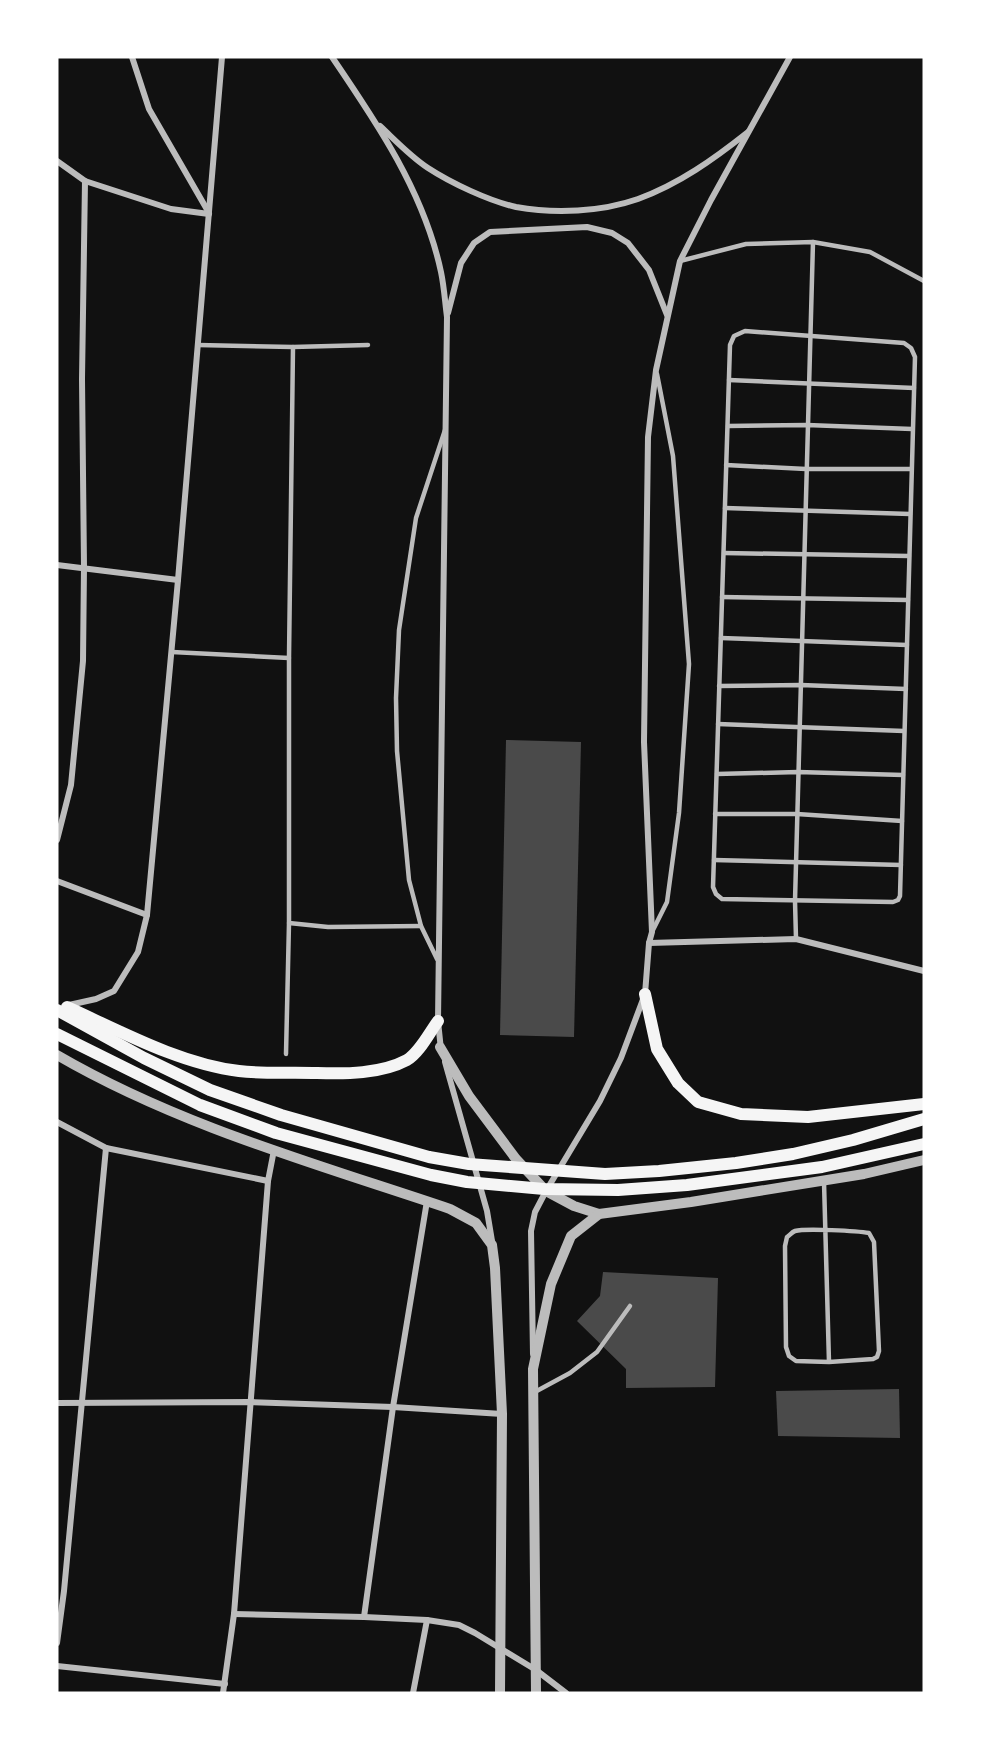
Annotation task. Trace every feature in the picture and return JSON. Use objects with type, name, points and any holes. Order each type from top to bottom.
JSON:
[{"type":"main road","points":[[645,994],[657,1049],[678,1083],[698,1102],[741,1114],[808,1117],[924,1104]]},
{"type":"main road","points":[[59,1006],[195,1061],[238,1071],[334,1073],[387,1068],[409,1059],[422,1045],[438,1021]]},
{"type":"main road","points":[[59,1006],[144,1058],[210,1090],[281,1114],[429,1158],[469,1164],[605,1174],[659,1171],[793,1154],[924,1119]]},
{"type":"main road","points":[[57,1034],[137,1076],[200,1105],[276,1134],[431,1175],[508,1186],[618,1190],[687,1185],[822,1167],[923,1144]]},
{"type":"street","points":[[132,57],[149,109],[209,214]]},
{"type":"street","points":[[59,1006],[83,1004],[114,991],[138,952],[147,915],[172,652],[222,57]]},
{"type":"street","points":[[332,57],[377,124],[414,194],[430,233],[441,273],[447,317],[438,1021],[441,1047],[487,1211],[495,1268],[502,1414],[500,1693]]},
{"type":"street","points":[[536,1693],[531,1231],[535,1212],[562,1162],[600,1101],[621,1058],[645,994],[652,932],[644,742],[648,438],[656,370],[680,261],[790,57]]},
{"type":"street","points":[[377,124],[426,168],[467,189],[515,207],[553,210],[591,210],[638,199],[681,180],[713,160],[752,129]]},
{"type":"street","points":[[57,161],[85,181],[171,209],[209,214]]},
{"type":"street","points":[[57,840],[71,786],[83,660],[82,380],[85,181]]},
{"type":"street","points":[[447,317],[461,263],[474,243],[490,232],[587,227],[612,232],[628,243],[649,270],[668,316]]},
{"type":"street","points":[[57,565],[178,580]]},
{"type":"street","points":[[57,881],[147,915]]},
{"type":"street","points":[[649,943],[796,939],[924,971]]},
{"type":"street","points":[[441,1047],[469,1096],[516,1159],[546,1191],[574,1206],[599,1214],[691,1202],[864,1174],[924,1160]]},
{"type":"street","points":[[57,1055],[93,1076],[142,1099],[235,1137],[450,1209],[476,1223],[492,1245]]},
{"type":"street","points":[[57,1122],[106,1148],[268,1181]]},
{"type":"street","points":[[57,1644],[83,1403],[106,1148]]},
{"type":"street","points":[[223,1693],[234,1614],[268,1181],[274,1150]]},
{"type":"street","points":[[364,1617],[393,1407],[427,1201]]},
{"type":"street","points":[[533,1369],[551,1284],[571,1236],[599,1214]]},
{"type":"street","points":[[57,1403],[250,1402],[393,1407],[502,1414]]},
{"type":"street","points":[[234,1614],[428,1620],[459,1625],[536,1670],[566,1693]]},
{"type":"street","points":[[413,1693],[428,1620]]},
{"type":"street","points":[[57,1666],[225,1684]]},
{"type":"lane","points":[[796,939],[798,772],[813,242]]},
{"type":"lane","points":[[680,261],[746,244],[813,242],[870,252],[924,281]]},
{"type":"lane","points":[[745,332],[809,336],[903,343],[911,348],[915,357],[900,896],[893,902],[722,899],[713,887],[730,345],[734,336],[745,332]]},
{"type":"lane","points":[[198,345],[293,347],[368,345]]},
{"type":"lane","points":[[286,1054],[293,347]]},
{"type":"lane","points":[[652,932],[667,902],[680,813],[689,664],[673,456],[656,370]]},
{"type":"lane","points":[[729,380],[914,388]]},
{"type":"lane","points":[[439,962],[421,926],[409,880],[397,751],[396,698],[399,630],[416,518],[446,425]]},
{"type":"lane","points":[[728,426],[807,425],[912,429]]},
{"type":"lane","points":[[726,465],[806,469],[911,469]]},
{"type":"lane","points":[[725,508],[910,514]]},
{"type":"lane","points":[[724,553],[909,556]]},
{"type":"lane","points":[[722,597],[908,600]]},
{"type":"lane","points":[[721,638],[907,645]]},
{"type":"lane","points":[[172,652],[289,658]]},
{"type":"lane","points":[[719,686],[801,685],[906,689]]},
{"type":"lane","points":[[718,724],[904,731]]},
{"type":"lane","points":[[717,774],[798,772],[903,775]]},
{"type":"lane","points":[[716,814],[797,814],[902,820]]},
{"type":"lane","points":[[714,860],[901,865]]},
{"type":"lane","points":[[289,923],[328,927],[421,926]]},
{"type":"lane","points":[[824,1180],[829,1362]]},
{"type":"lane","points":[[795,1231],[825,1231],[869,1233],[874,1242],[879,1351],[877,1357],[873,1359],[829,1362],[796,1361],[789,1356],[786,1347],[785,1246],[787,1237],[795,1231]]},
{"type":"lane","points":[[533,1393],[570,1373],[597,1352],[630,1306]]},
{"type":"building","points":[[506,740],[581,742],[574,1037],[500,1035]]},
{"type":"building","points":[[603,1272],[718,1278],[715,1387],[626,1388],[626,1369],[577,1321],[600,1296]]},
{"type":"building","points":[[899,1389],[900,1438],[778,1436],[776,1391]]}]
